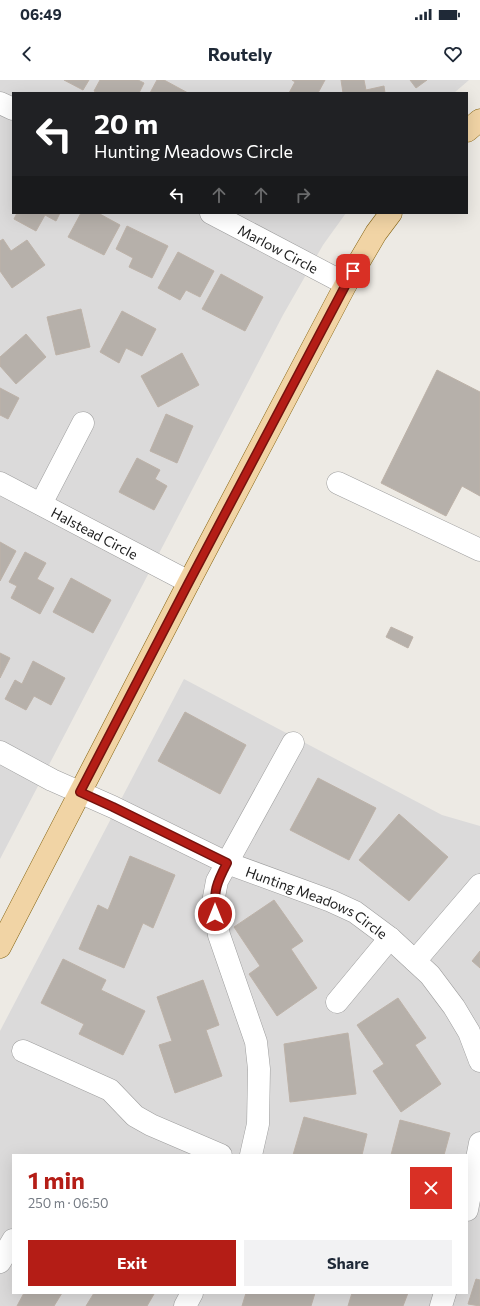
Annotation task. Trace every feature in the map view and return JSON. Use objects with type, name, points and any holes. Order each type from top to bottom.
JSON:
[{"type":"main road","points":[[468,130],[480,120]]},
{"type":"main road","points":[[0,947],[189,582],[346,284],[376,233],[390,214]]},
{"type":"street","name":"Marlow Circle","points":[[213,214],[346,284]]},
{"type":"street","points":[[41,504],[83,423]]},
{"type":"street","name":"Halstead Circle","points":[[0,483],[189,582]]},
{"type":"street","points":[[338,483],[480,550]]},
{"type":"street","points":[[251,1154],[258,1124],[259,1069],[256,1042],[219,935],[215,914],[214,897],[217,881],[293,743]]},
{"type":"street","points":[[0,752],[52,780],[80,792]]},
{"type":"street","name":"Hunting Meadows Circle","points":[[80,792],[227,863],[355,912],[390,938],[430,974],[454,1007],[469,1032],[480,1061]]},
{"type":"street","points":[[415,961],[480,885]]},
{"type":"street","points":[[337,1002],[390,938]]},
{"type":"street","points":[[23,1051],[110,1090],[135,1116],[151,1125],[219,1154]]},
{"type":"street","points":[[468,1205],[480,1143]]},
{"type":"street","points":[[0,1262],[12,1242]]},
{"type":"street","points":[[185,1306],[191,1294]]},
{"type":"street","points":[[441,1306],[445,1294]]},
{"type":"shaded area","points":[[0,80],[469,80],[455,92],[12,92],[12,214],[345,214],[323,245],[283,315],[0,859]]},
{"type":"shaded area","points":[[184,679],[442,815],[480,826],[480,1306],[0,1306],[0,1031]]},
{"type":"building","points":[[64,80],[89,80],[83,90]]},
{"type":"building","points":[[100,80],[138,80],[144,83],[140,92],[94,91]]},
{"type":"building","points":[[157,80],[164,80],[186,92],[151,92]]},
{"type":"building","points":[[292,80],[325,80],[319,92],[290,92],[295,82]]},
{"type":"building","points":[[341,80],[364,80],[366,90],[384,86],[385,92],[343,92]]},
{"type":"building","points":[[410,80],[427,80],[416,88]]},
{"type":"building","points":[[16,214],[60,214],[56,221],[45,215],[36,231],[14,219]]},
{"type":"building","points":[[80,214],[100,214],[120,225],[104,255],[68,237]]},
{"type":"building","points":[[127,226],[168,246],[152,278],[129,267],[133,258],[116,249]]},
{"type":"building","points":[[3,239],[11,251],[27,240],[45,265],[12,288],[0,271],[0,241]]},
{"type":"building","points":[[178,252],[214,271],[200,297],[186,290],[180,300],[158,288]]},
{"type":"building","points":[[221,274],[263,297],[245,331],[202,309]]},
{"type":"building","points":[[81,309],[90,347],[56,355],[47,317]]},
{"type":"building","points":[[122,311],[156,329],[142,356],[126,348],[119,363],[100,352]]},
{"type":"building","points":[[26,334],[46,357],[16,384],[0,366],[0,357]]},
{"type":"building","points":[[182,353],[199,385],[158,407],[141,376]]},
{"type":"building","points":[[437,370],[480,392],[480,496],[462,486],[446,516],[381,483]]},
{"type":"building","points":[[0,388],[19,398],[8,419],[0,415]]},
{"type":"building","points":[[166,414],[193,426],[177,463],[150,451]]},
{"type":"building","points":[[137,458],[160,470],[155,479],[167,486],[154,510],[119,492]]},
{"type":"building","points":[[0,542],[16,551],[0,581]]},
{"type":"building","points":[[25,552],[46,563],[37,579],[54,588],[40,614],[11,598],[17,586],[9,582]]},
{"type":"building","points":[[71,578],[111,600],[93,633],[53,612]]},
{"type":"building","points":[[391,627],[413,637],[408,648],[386,637]]},
{"type":"building","points":[[0,653],[10,658],[0,678]]},
{"type":"building","points":[[33,661],[65,678],[51,705],[34,696],[26,710],[5,699],[15,680],[22,684]]},
{"type":"building","points":[[185,712],[246,745],[220,794],[158,761]]},
{"type":"building","points":[[318,778],[376,808],[349,860],[290,830]]},
{"type":"building","points":[[399,814],[448,857],[409,901],[359,860]]},
{"type":"building","points":[[130,856],[175,875],[153,928],[143,923],[124,968],[79,949],[98,905],[108,910]]},
{"type":"building","points":[[274,900],[303,941],[291,949],[317,988],[277,1016],[249,974],[260,966],[234,927]]},
{"type":"building","points":[[480,951],[480,968],[472,961]]},
{"type":"building","points":[[63,959],[106,980],[101,990],[145,1011],[123,1055],[79,1034],[84,1024],[41,1003]]},
{"type":"building","points":[[203,980],[219,1025],[206,1030],[222,1076],[175,1093],[159,1045],[172,1041],[157,997]]},
{"type":"building","points":[[398,998],[426,1038],[415,1045],[441,1084],[401,1112],[373,1071],[384,1064],[357,1025]]},
{"type":"building","points":[[348,1033],[356,1094],[290,1102],[284,1044]]},
{"type":"building","points":[[304,1117],[367,1134],[362,1154],[293,1154]]},
{"type":"building","points":[[400,1120],[450,1133],[444,1154],[391,1154]]},
{"type":"building","points":[[476,1279],[480,1280],[480,1306],[468,1304]]},
{"type":"building","points":[[23,1294],[61,1294],[54,1306],[17,1306]]},
{"type":"building","points":[[93,1294],[154,1294],[147,1306],[86,1306]]},
{"type":"building","points":[[246,1294],[315,1294],[311,1306],[242,1306]]},
{"type":"building","points":[[352,1294],[408,1294],[403,1306],[348,1306]]},
{"type":"route","points":[[215,914],[214,897],[217,881],[227,863],[80,792],[353,271]]}]
